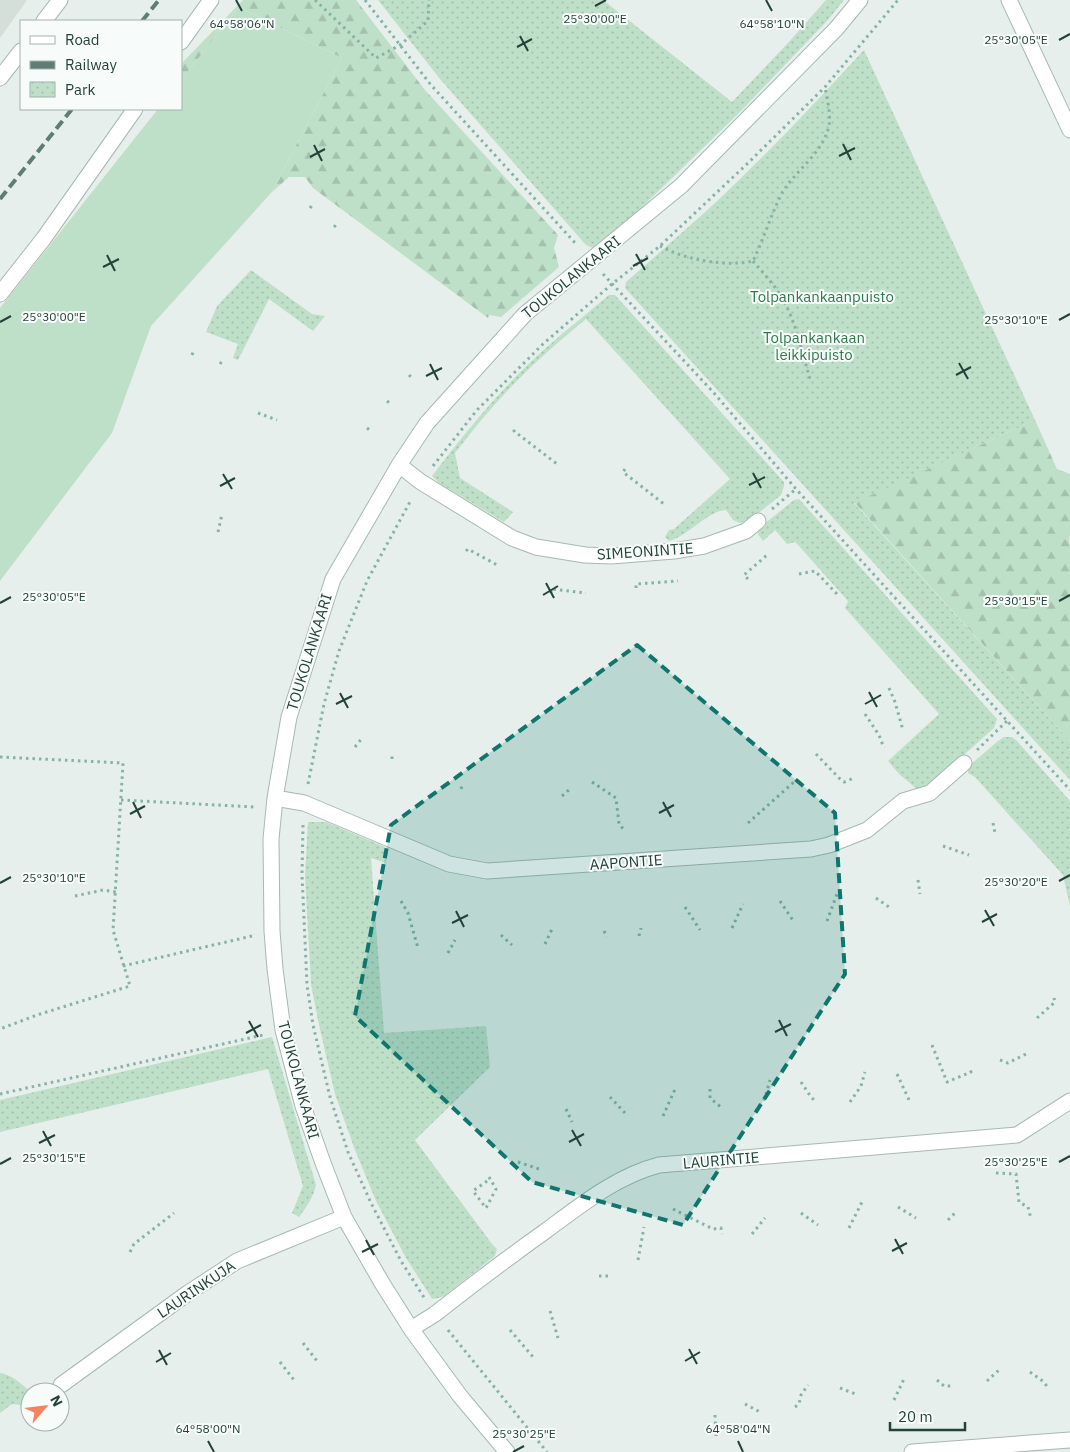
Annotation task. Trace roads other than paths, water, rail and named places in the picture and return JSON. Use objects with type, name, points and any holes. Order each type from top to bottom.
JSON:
[{"type":"street","points":[[45,20],[60,0]]},
{"type":"street","points":[[182,41],[211,0]]},
{"type":"street","name":"TOUKOLANKAARI","points":[[507,1452],[460,1396],[411,1329],[382,1283],[344,1217],[322,1163],[306,1114],[283,1030],[272,931],[271,839],[274,803],[289,717],[332,578],[399,465],[427,423],[524,314],[682,186],[836,29],[860,0]]},
{"type":"street","points":[[1009,0],[1070,130]]},
{"type":"street","points":[[0,78],[20,52]]},
{"type":"street","points":[[0,294],[44,238],[134,110]]},
{"type":"street","name":"SIMEONINTIE","points":[[399,465],[421,482],[512,538],[536,547],[586,555],[611,556],[665,552],[704,546],[746,531],[758,521]]},
{"type":"street","name":"AAPONTIE","points":[[274,803],[304,803],[449,864],[472,870],[496,871],[811,848],[829,845],[867,830],[903,801],[930,793],[964,763]]},
{"type":"street","name":"LAURINTIE","points":[[411,1329],[580,1206],[626,1177],[647,1169],[659,1165],[1017,1135],[1070,1100]]},
{"type":"street","name":"LAURINKUJA","points":[[65,1382],[188,1293],[237,1261],[344,1217]]},
{"type":"street","points":[[912,1452],[1070,1440]]},
{"type":"railway","points":[[143,20],[159,0]]},
{"type":"railway","points":[[0,199],[71,110]]},
{"type":"park label","name":"Tolpankankaanpuisto","points":[[822,296]]},
{"type":"park label","name":"Tolpankankaan leikkipuisto","points":[[814,346]]}]
